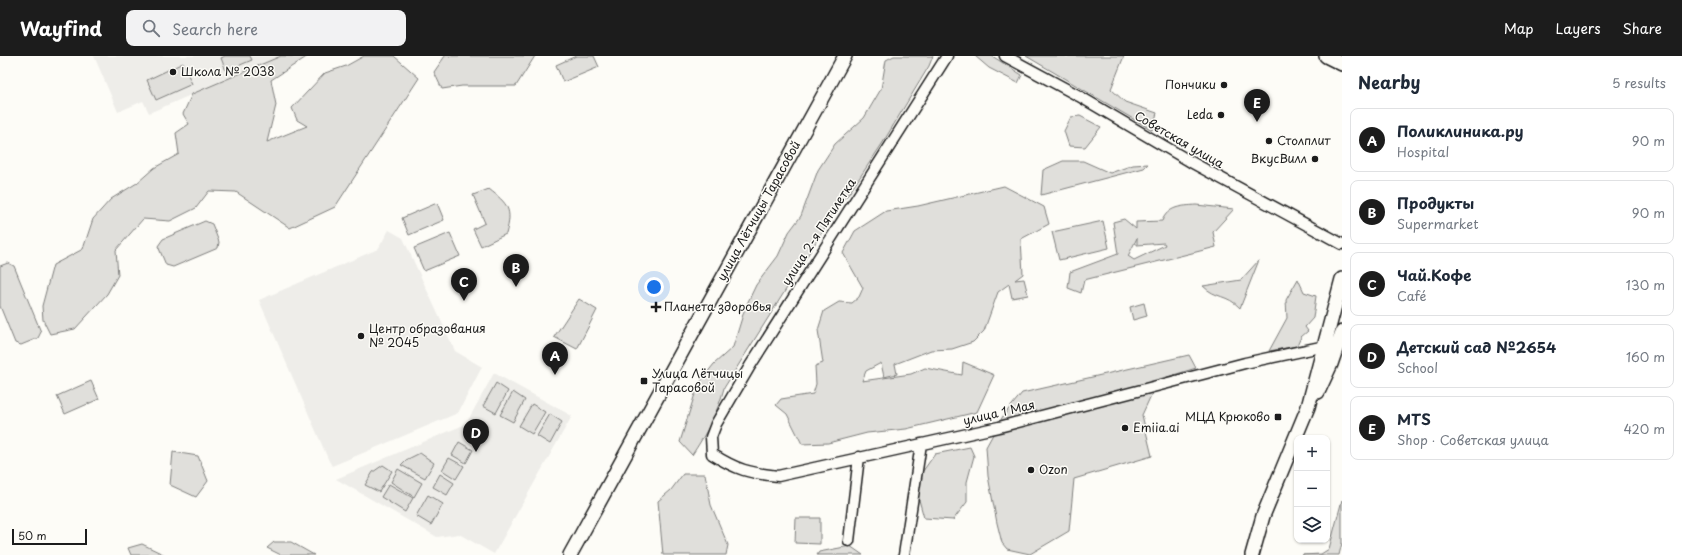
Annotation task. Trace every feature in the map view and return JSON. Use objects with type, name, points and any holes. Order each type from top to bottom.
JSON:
[{"type":"main road","name":"улица Лётчицы Тарасовой","points":[[570,555],[845,56]]},
{"type":"main road","points":[[1326,56],[1342,64]]},
{"type":"main road","points":[[1308,407],[1342,279]]},
{"type":"main road","points":[[1252,555],[1263,516],[1308,407],[1331,364],[1340,338]]},
{"type":"street","name":"улица 2-я Пятилетка","points":[[716,424],[794,294],[947,56]]},
{"type":"street","name":"Советская улица","points":[[1005,56],[1079,96],[1191,162],[1342,244]]},
{"type":"street","name":"улица 1 Мая","points":[[716,424],[711,437],[712,454],[732,467],[757,474],[778,476],[999,427],[1245,363],[1324,346],[1340,338]]},
{"type":"street","points":[[904,555],[921,444]]},
{"type":"street","points":[[849,541],[859,458]]},
{"type":"shaded area","name":"Школа № 2038","points":[[94,56],[281,56],[149,113],[143,101],[118,112]]},
{"type":"shaded area","points":[[225,56],[250,56],[252,60],[226,71],[221,58]]},
{"type":"shaded area","points":[[281,56],[308,56],[271,80],[276,105],[267,142],[307,126],[297,120],[292,108],[325,73],[346,66],[364,56],[394,56],[419,78],[335,207],[290,228],[236,192],[209,191],[196,208],[170,221],[143,219],[116,250],[118,275],[107,294],[75,329],[50,334],[43,320],[42,306],[53,265],[83,249],[93,219],[111,199],[137,183],[154,168],[179,154],[176,133],[189,124],[183,114],[192,94]]},
{"type":"shaded area","points":[[445,56],[535,56],[516,86],[462,86],[442,89],[434,72]]},
{"type":"shaded area","points":[[576,56],[594,56],[599,67],[563,82],[556,65]]},
{"type":"shaded area","points":[[894,56],[933,56],[929,66],[882,144],[848,195],[835,207],[824,229],[724,388],[711,423],[692,455],[680,442],[694,397],[702,379],[714,364],[733,347],[745,308],[756,285],[778,256],[789,232],[801,216],[818,170],[835,144],[864,118],[881,89],[886,60]]},
{"type":"shaded area","points":[[975,56],[992,56],[1022,75],[1018,83],[989,68]]},
{"type":"shaded area","points":[[1026,56],[1124,56],[1111,89],[1125,102],[1157,113],[1152,130]]},
{"type":"shaded area","points":[[183,63],[192,84],[156,100],[147,80]]},
{"type":"shaded area","points":[[1080,116],[1101,127],[1085,147],[1069,146],[1064,131],[1071,117]]},
{"type":"shaded area","points":[[1063,161],[1083,161],[1110,173],[1133,165],[1148,164],[1144,168],[1041,195],[1043,170]]},
{"type":"shaded area","points":[[1004,186],[1044,207],[1049,224],[1021,239],[1023,274],[1015,280],[1024,279],[1028,295],[1012,298],[1009,284],[998,292],[984,331],[973,342],[952,349],[931,350],[895,364],[897,374],[884,377],[881,363],[866,371],[862,381],[911,374],[925,368],[962,375],[963,362],[994,375],[977,412],[906,429],[867,433],[828,443],[802,444],[787,414],[776,405],[781,399],[813,394],[816,384],[815,366],[823,363],[818,330],[824,311],[839,302],[852,303],[859,297],[863,288],[843,253],[855,231],[886,211],[918,206]]},
{"type":"shaded area","points":[[489,189],[505,203],[509,213],[509,219],[506,234],[481,246],[473,229],[485,223],[473,195]]},
{"type":"shaded area","points":[[437,203],[444,220],[409,235],[402,218]]},
{"type":"shaded area","points":[[1196,205],[1234,209],[1213,232],[1216,247],[1084,280],[1081,293],[1068,288],[1070,272],[1118,254],[1113,222],[1124,219],[1136,229],[1136,222],[1162,221],[1168,212],[1176,208]],"holes":[[[1137,238],[1137,245],[1164,243],[1165,245],[1134,260],[1128,256]]]},
{"type":"shaded area","points":[[205,221],[212,224],[219,242],[218,248],[173,267],[166,265],[158,246],[163,239]]},
{"type":"shaded area","points":[[1103,221],[1109,248],[1059,260],[1052,232]]},
{"type":"shaded area","name":"Центр образования № 2045","points":[[389,230],[403,238],[455,351],[482,367],[458,413],[332,466],[259,300],[378,249]]},
{"type":"shaded area","points":[[450,233],[460,256],[424,271],[414,248]]},
{"type":"shaded area","points":[[1259,260],[1240,308],[1231,300],[1212,293],[1203,286],[1241,280]]},
{"type":"shaded area","points":[[8,263],[14,266],[41,332],[38,338],[21,345],[15,343],[0,306],[0,266]]},
{"type":"shaded area","points":[[1298,279],[1304,292],[1316,296],[1313,318],[1305,327],[1308,331],[1301,337],[1297,346],[1269,351],[1287,318],[1286,300]]},
{"type":"shaded area","points":[[579,299],[597,310],[577,349],[554,337]]},
{"type":"shaded area","points":[[1144,303],[1147,316],[1133,320],[1130,307]]},
{"type":"shaded area","points":[[1189,355],[1196,368],[1167,377],[1153,391],[1142,415],[1152,456],[1074,479],[1069,531],[1030,554],[1007,549],[1002,543],[997,523],[988,476],[986,447],[1003,416],[1022,393]]},
{"type":"shaded area","points":[[494,373],[572,416],[494,554],[459,534],[437,537],[336,479],[466,424]]},
{"type":"shaded area","points":[[91,381],[99,399],[65,414],[57,396]]},
{"type":"shaded area","points":[[496,383],[508,391],[496,413],[483,406]]},
{"type":"shaded area","points":[[513,392],[525,400],[513,422],[500,415]]},
{"type":"shaded area","points":[[532,404],[545,412],[532,434],[519,426]]},
{"type":"shaded area","points":[[550,414],[562,422],[550,444],[537,436]]},
{"type":"shaded area","points":[[475,420],[487,426],[477,443],[466,437]]},
{"type":"shaded area","points":[[459,442],[473,450],[466,463],[452,455]]},
{"type":"shaded area","points":[[970,447],[974,456],[967,482],[967,502],[953,520],[924,518],[918,496],[918,478],[935,454]]},
{"type":"shaded area","points":[[173,452],[198,456],[208,481],[196,497],[170,485]]},
{"type":"shaded area","points":[[420,453],[434,463],[425,478],[401,465],[406,460]]},
{"type":"shaded area","points":[[449,458],[464,466],[456,479],[442,470]]},
{"type":"shaded area","points":[[383,465],[392,471],[379,492],[365,485],[373,472]]},
{"type":"shaded area","points":[[398,469],[422,483],[414,497],[391,482]]},
{"type":"shaded area","points":[[440,474],[454,483],[447,495],[433,487]]},
{"type":"shaded area","points":[[683,474],[705,474],[711,505],[728,545],[726,555],[663,555],[658,501],[671,490]]},
{"type":"shaded area","points":[[389,484],[413,498],[405,512],[381,497]]},
{"type":"shaded area","points":[[428,495],[443,504],[431,525],[416,516]]},
{"type":"shaded area","points":[[1342,500],[1342,543],[1339,555],[1302,555],[1321,554],[1329,549]]},
{"type":"shaded area","points":[[796,518],[820,518],[820,544],[795,543]]},
{"type":"shaded area","points":[[274,542],[291,542],[314,555],[281,555],[267,548]]},
{"type":"shaded area","points":[[142,544],[165,555],[131,555],[128,548]]},
{"type":"shaded area","points":[[850,546],[863,555],[817,555],[819,552]]},
{"type":"place","name":"Школа № 2038","points":[[173,72]]},
{"type":"place","name":"Пончики","points":[[1224,85]]},
{"type":"place","name":"Leda","points":[[1221,115]]},
{"type":"place","name":"MTS","points":[[1257,122]]},
{"type":"place","name":"Столплит","points":[[1269,141]]},
{"type":"place","name":"ВкусВилл","points":[[1315,159]]},
{"type":"place","name":"Продукты","points":[[516,287]]},
{"type":"place","name":"Чай.Кофе","points":[[464,301]]},
{"type":"place","name":"Планета здоровья","points":[[656,307]]},
{"type":"place","name":"Центр образования № 2045","points":[[361,336]]},
{"type":"place","name":"Поликлиника.ру","points":[[555,375]]},
{"type":"place","name":"Улица Лётчицы Тарасовой","points":[[644,381]]},
{"type":"place","name":"МЦД Крюково","points":[[1278,417]]},
{"type":"place","name":"Emiia.ai","points":[[1125,428]]},
{"type":"place","name":"Детский сад №2654","points":[[476,452]]},
{"type":"place","name":"Ozon","points":[[1031,470]]}]
